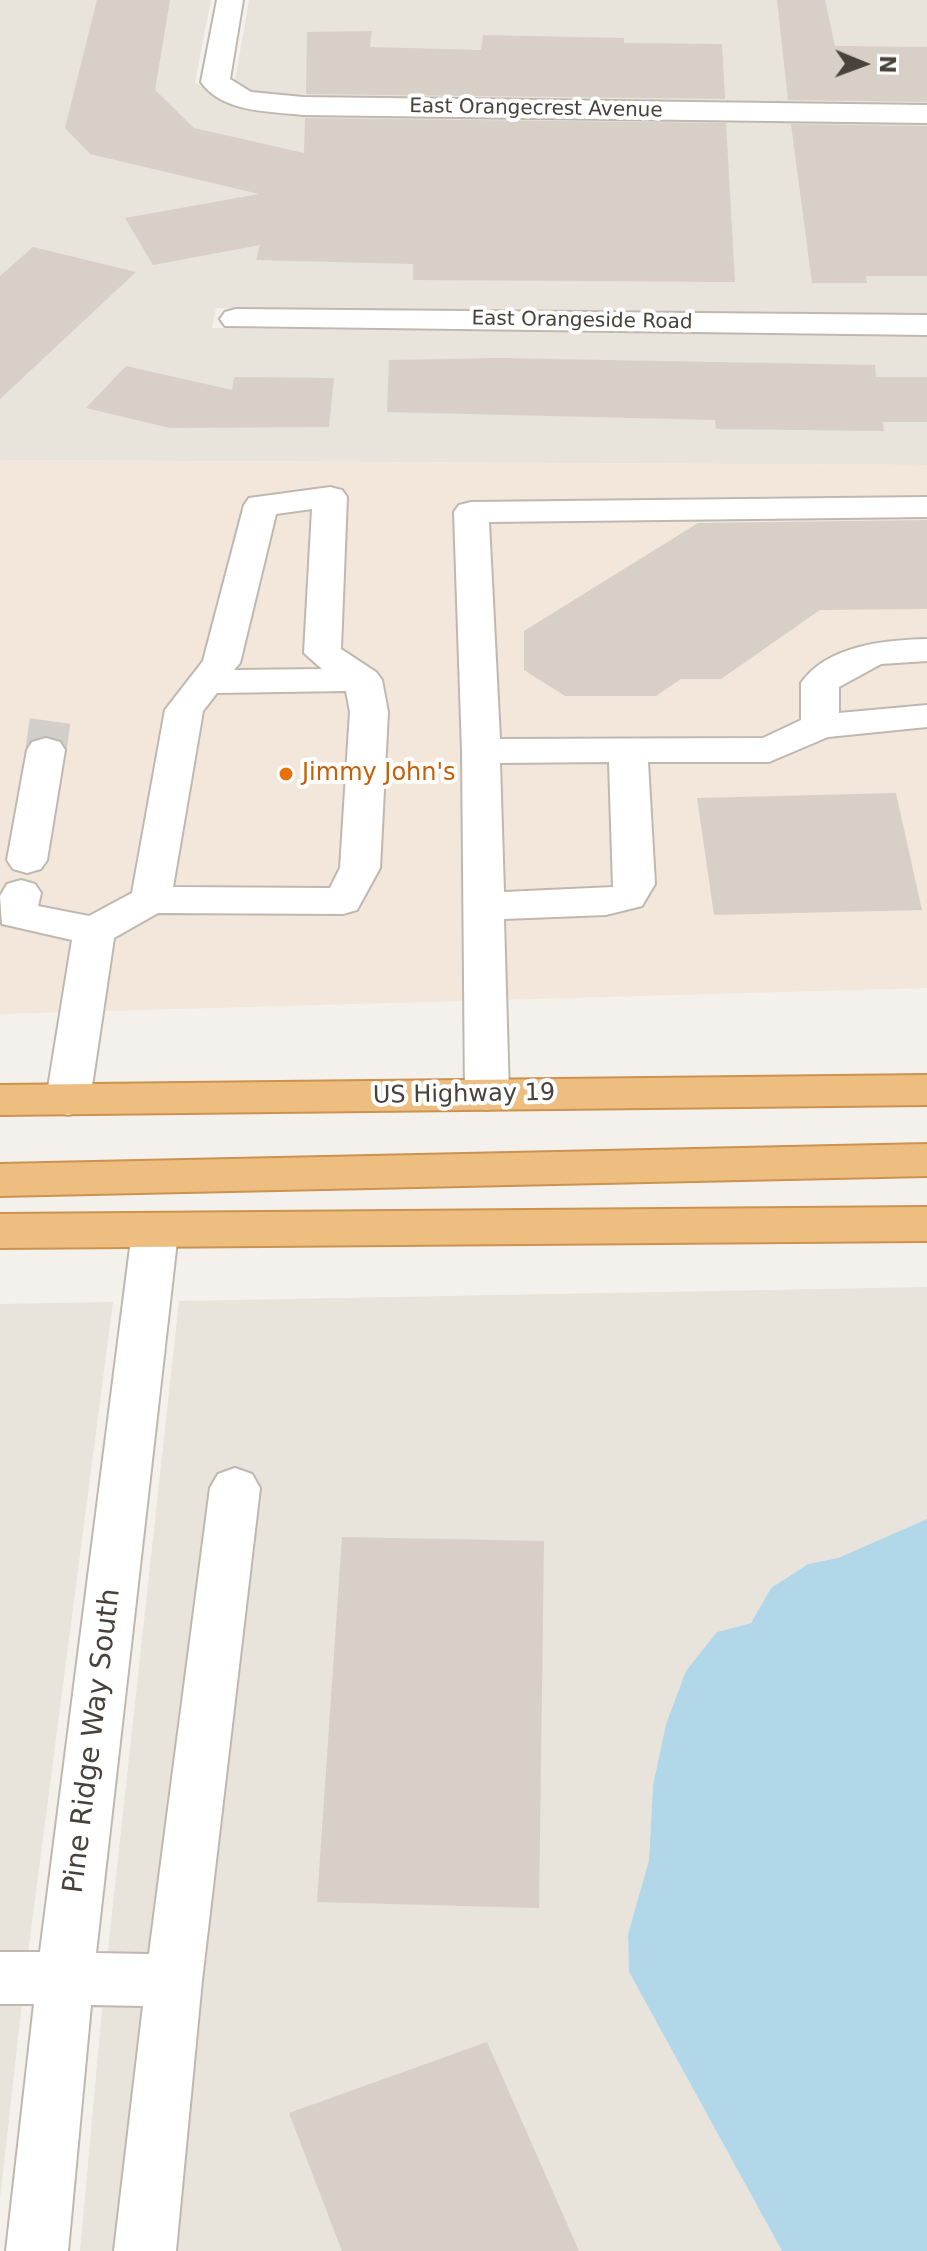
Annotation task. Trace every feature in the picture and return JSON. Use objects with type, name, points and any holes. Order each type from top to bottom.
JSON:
[{"type":"highway","name":"US Highway 19","points":[[7,1102],[927,1090]]},
{"type":"highway","points":[[0,1180],[927,1160]]},
{"type":"highway","points":[[0,1231],[927,1224]]},
{"type":"street","name":"East Orangecrest Avenue","points":[[229,10],[215,82],[244,100],[303,106],[927,114]]},
{"type":"street","name":"East Orangeside Road","points":[[236,319],[927,325]]},
{"type":"street","points":[[49,724],[16,915],[94,931],[151,900],[343,901],[360,868],[369,712],[363,680],[322,653],[330,497],[261,505],[221,663],[184,710],[151,900]]},
{"type":"street","points":[[487,1095],[481,751],[471,512],[927,507]]},
{"type":"street","points":[[820,726],[820,683],[855,658],[891,651],[927,650]]},
{"type":"street","points":[[207,682],[363,680]]},
{"type":"street","points":[[481,751],[769,750],[820,726],[927,716]]},
{"type":"street","points":[[483,906],[606,902],[628,897],[635,884],[628,750]]},
{"type":"street","points":[[68,1100],[94,931]]},
{"type":"street","name":"Pine Ridge Way South","points":[[37,2251],[65,1977],[155,1232]]},
{"type":"street","points":[[145,2251],[174,1980],[235,1488]]},
{"type":"street","points":[[0,1978],[174,1980]]},
{"type":"shaded area","points":[[0,0],[211,0],[195,82],[227,105],[239,108],[302,114],[927,122],[927,315],[216,308],[212,328],[927,335],[927,465],[0,460]]},
{"type":"shaded area","points":[[249,0],[927,0],[927,106],[307,98],[257,93],[235,80]]},
{"type":"shaded area","points":[[0,460],[927,465],[927,988],[0,1014]]},
{"type":"shaded area","points":[[927,1287],[927,1519],[838,1558],[808,1564],[771,1588],[751,1623],[717,1632],[687,1671],[666,1724],[653,1785],[649,1860],[628,1934],[629,1972],[782,2251],[80,2251],[105,1977],[179,1301]]},
{"type":"shaded area","points":[[113,1302],[25,1976],[0,2199],[0,1304]]},
{"type":"water","points":[[927,1519],[927,2251],[782,2251],[629,1972],[628,1934],[649,1860],[653,1785],[666,1724],[686,1671],[717,1632],[751,1623],[771,1588],[808,1564],[838,1558]]},
{"type":"building","points":[[97,0],[170,0],[155,90],[194,128],[304,153],[305,118],[726,123],[735,282],[413,280],[413,264],[256,260],[260,245],[153,265],[125,218],[259,194],[90,154],[65,128]]},
{"type":"building","points":[[777,0],[825,0],[835,46],[927,47],[927,102],[788,100]]},
{"type":"building","points":[[372,31],[370,47],[481,50],[483,35],[624,38],[624,43],[722,44],[725,99],[306,94],[307,32]]},
{"type":"building","points":[[791,124],[927,126],[927,276],[866,276],[867,283],[812,283]]},
{"type":"building","points":[[33,247],[136,272],[0,399],[0,276]]},
{"type":"building","points":[[499,358],[875,365],[876,377],[927,377],[927,422],[883,422],[884,431],[716,429],[715,420],[387,412],[389,360]]},
{"type":"building","points":[[126,366],[232,390],[234,377],[334,378],[329,427],[170,428],[86,408]]},
{"type":"building","points":[[927,520],[927,609],[820,610],[721,679],[681,679],[656,696],[565,696],[524,670],[524,631],[698,523]]},
{"type":"building","points":[[896,793],[922,910],[714,915],[697,798]]},
{"type":"building","points":[[342,1537],[544,1541],[539,1908],[317,1902]]},
{"type":"building","points":[[487,2042],[579,2251],[342,2251],[289,2113]]},
{"type":"tunnel","points":[[46,750],[50,721]]},
{"type":"place","name":"Jimmy John's","points":[[286,774]]}]
